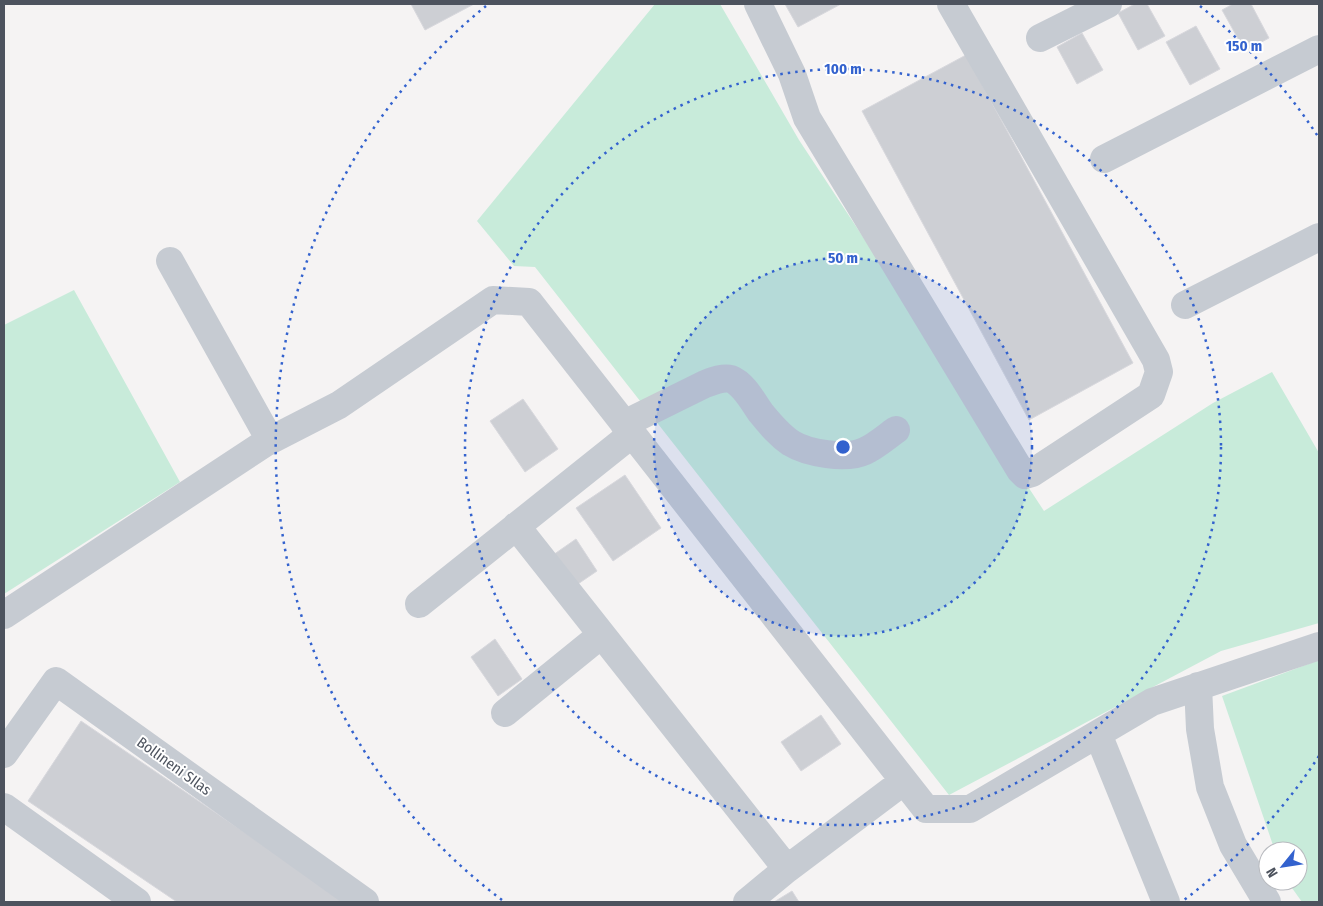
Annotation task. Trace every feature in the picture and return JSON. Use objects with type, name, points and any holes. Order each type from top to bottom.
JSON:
[{"type":"street","points":[[758,4],[792,74],[806,118],[1020,470],[1025,475],[1032,473],[1151,395],[1159,372],[1156,360],[952,4]]},
{"type":"street","points":[[1040,38],[1108,4]]},
{"type":"street","points":[[1104,159],[1319,49]]},
{"type":"street","points":[[1185,305],[1319,237]]},
{"type":"street","points":[[170,261],[270,440]]},
{"type":"street","points":[[4,614],[270,440],[339,405],[493,300],[529,302],[926,809],[970,810],[1152,702],[1319,646]]},
{"type":"street","points":[[419,604],[516,526],[628,429],[705,384],[717,379],[730,378],[738,383],[772,427],[790,442],[803,449],[839,456],[864,452],[896,430]]},
{"type":"street","points":[[516,526],[787,870]]},
{"type":"street","points":[[505,713],[601,635]]},
{"type":"street","name":"Bollineni SIlas","points":[[4,754],[56,681],[366,902]]},
{"type":"street","points":[[1198,686],[1200,729],[1210,787],[1233,845],[1267,902]]},
{"type":"street","points":[[1098,734],[1166,902]]},
{"type":"street","points":[[746,902],[904,781]]},
{"type":"street","points":[[4,807],[137,902]]},
{"type":"green space","points":[[655,4],[720,4],[799,140],[1044,511],[1213,403],[1272,372],[1319,453],[1319,623],[1221,651],[949,795],[535,267],[514,266],[477,221]]},
{"type":"green space","points":[[74,290],[180,482],[4,594],[4,325]]},
{"type":"green space","points":[[1319,660],[1319,902],[1302,902],[1294,891],[1308,891],[1308,841],[1272,841],[1222,696]]},
{"type":"building","points":[[411,4],[474,4],[425,30]]},
{"type":"building","points":[[785,4],[841,4],[798,27]]},
{"type":"building","points":[[1135,4],[1147,4],[1165,36],[1138,50],[1118,13]]},
{"type":"building","points":[[1233,4],[1251,4],[1269,38],[1245,51],[1222,10]]},
{"type":"building","points":[[1196,26],[1220,69],[1190,85],[1166,42]]},
{"type":"building","points":[[1082,33],[1103,70],[1077,84],[1057,47]]},
{"type":"building","points":[[966,55],[1133,363],[1029,420],[862,111]]},
{"type":"building","points":[[523,399],[558,449],[525,472],[490,421]]},
{"type":"building","points":[[625,475],[661,528],[613,561],[576,508]]},
{"type":"building","points":[[576,539],[597,571],[575,586],[553,555]]},
{"type":"building","points":[[495,639],[522,679],[498,696],[471,657]]},
{"type":"building","points":[[821,715],[841,744],[801,771],[781,742]]},
{"type":"building","points":[[81,721],[347,902],[177,902],[28,801]]},
{"type":"building","points":[[792,891],[799,902],[774,902]]}]
